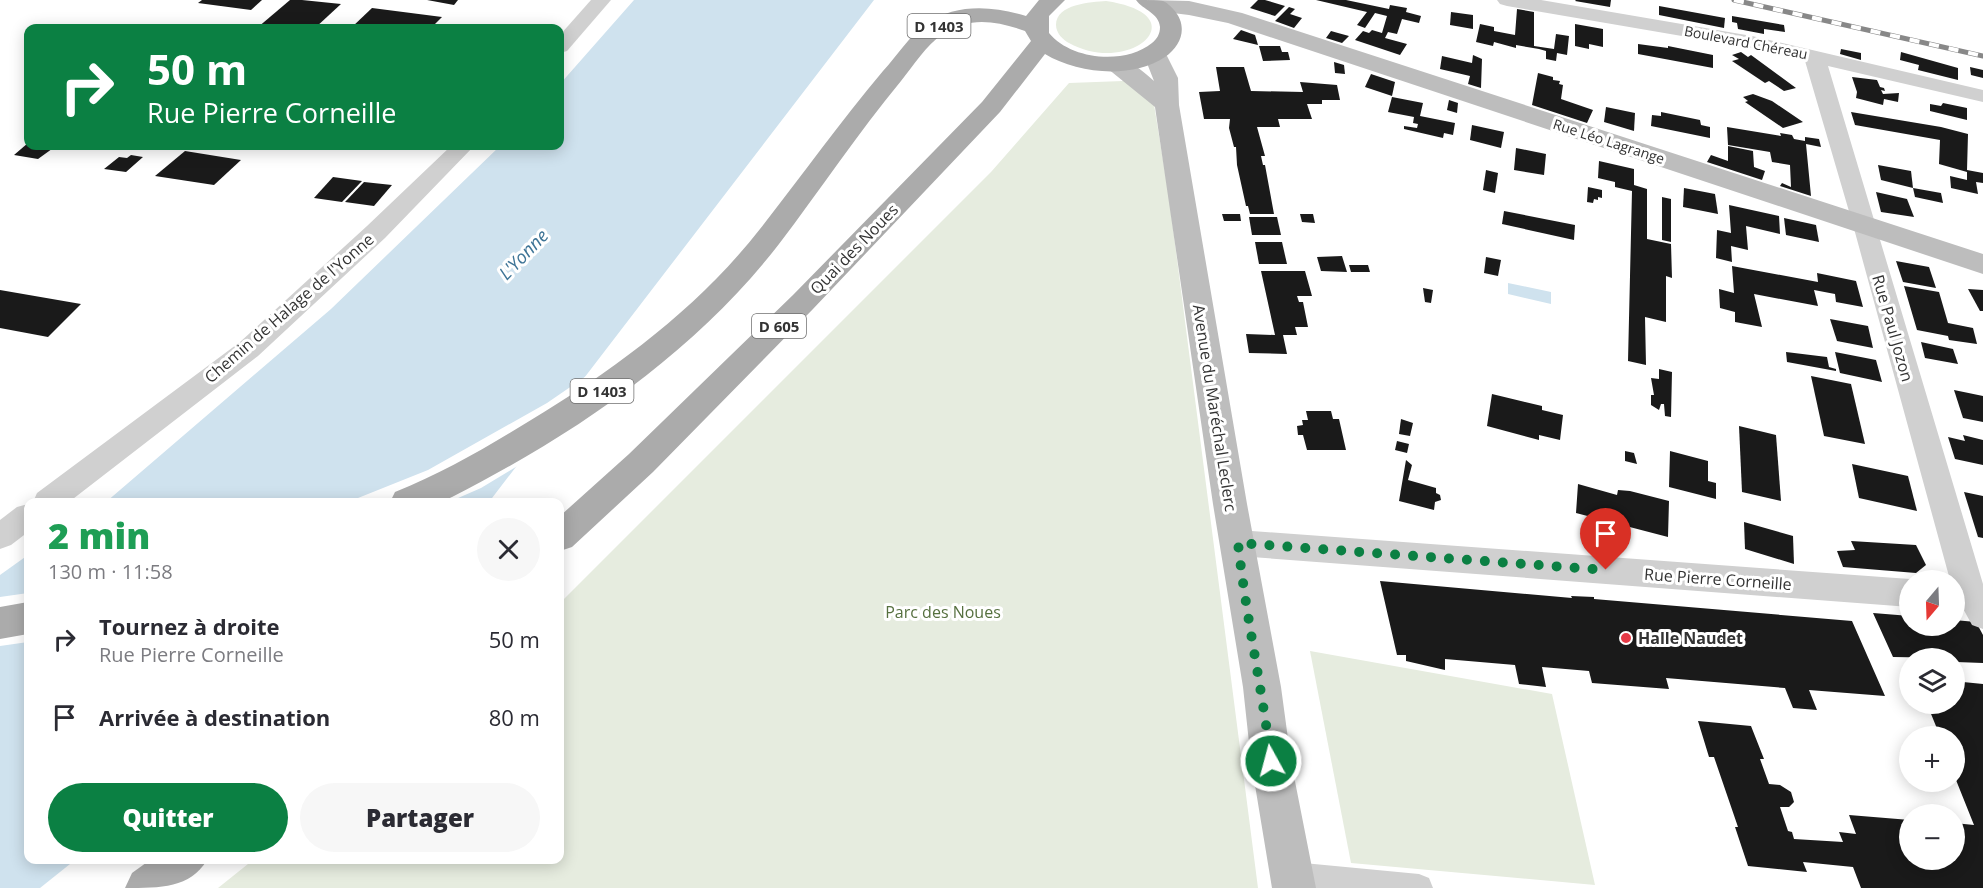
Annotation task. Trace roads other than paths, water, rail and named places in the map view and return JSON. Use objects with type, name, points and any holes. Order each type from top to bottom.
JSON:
[{"type":"main road","name":"D 1403","points":[[871,100],[910,25],[933,10],[968,0]]},
{"type":"main road","points":[[1050,0],[1036,17],[1039,34],[1066,56],[1083,61],[1114,64],[1144,58],[1155,53],[1170,38],[1173,30],[1171,21],[1165,12],[1152,2]]},
{"type":"main road","name":"Rue Léo Lagrange","points":[[1152,2],[1234,18],[1983,264]]},
{"type":"main road","name":"D 1403","points":[[415,498],[497,458],[635,368],[708,306],[767,240],[871,100],[934,29],[954,18],[980,13],[1010,18],[1039,34]]},
{"type":"main road","name":"Rue Léo Lagrange","points":[[1173,30],[1234,18]]},
{"type":"main road","name":"D 605","points":[[990,106],[1039,34]]},
{"type":"main road","name":"Avenue du Maréchal Leclerc","points":[[1155,53],[1166,72],[1169,90],[1167,105],[1238,543],[1244,598],[1262,687],[1273,771],[1293,882]]},
{"type":"main road","name":"D 605","points":[[990,106],[1047,73],[1083,61]]},
{"type":"main road","points":[[1114,64],[1138,79],[1167,105]]},
{"type":"main road","name":"Quai des Noues","points":[[564,533],[641,463],[779,326],[990,106]]},
{"type":"main road","points":[[0,623],[24,619]]},
{"type":"main road","points":[[147,888],[180,864]]},
{"type":"street","points":[[564,42],[601,0]]},
{"type":"street","name":"Boulevard Chéreau","points":[[1507,0],[1740,40],[1814,55],[1983,96]]},
{"type":"street","name":"Rue Paul Jozon","points":[[1814,55],[1865,225],[1966,583],[1974,603]]},
{"type":"street","name":"Chemin de Halage de l'Yonne","points":[[53,498],[249,348],[376,232],[459,150]]},
{"type":"street","points":[[0,536],[24,519]]},
{"type":"street","name":"Rue Pierre Corneille","points":[[1238,543],[1899,592]]},
{"type":"street","points":[[1293,882],[1419,888]]},
{"type":"water","name":"L'Yonne","points":[[634,0],[874,0],[492,498],[111,498],[331,309],[496,150],[564,150],[564,79]]},
{"type":"water","points":[[1508,283],[1551,292],[1551,304],[1508,294]]},
{"type":"water","points":[[24,558],[24,864],[70,864],[40,888],[0,888],[0,575]]},
{"type":"railway","points":[[1734,0],[1983,56]]},
{"type":"place","name":"Halle Naudet","points":[[1626,638]]},
{"type":"park label","name":"Parc des Noues","points":[[943,612]]}]
